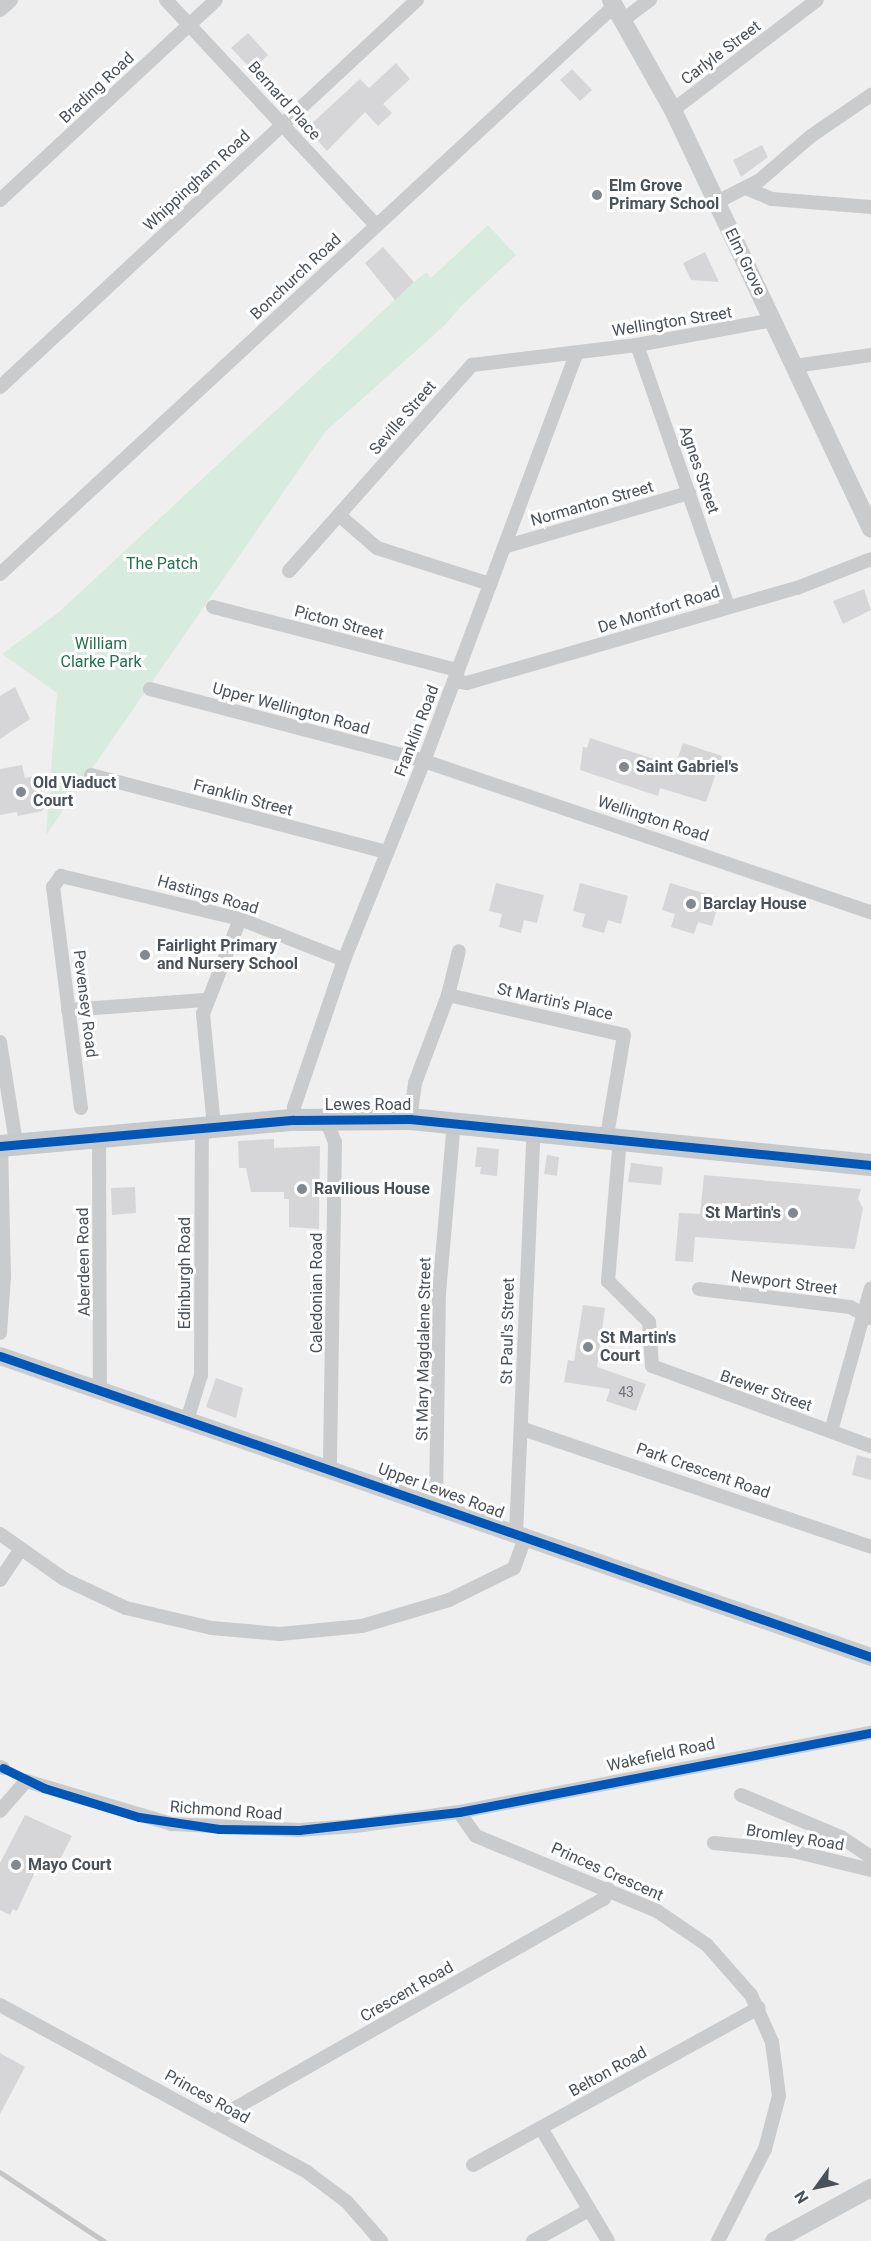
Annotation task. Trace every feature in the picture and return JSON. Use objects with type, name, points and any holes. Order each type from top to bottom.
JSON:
[{"type":"main road","name":"Lewes Road","points":[[6,1145],[294,1120],[410,1119],[534,1129],[615,1143],[736,1150],[871,1165]]},
{"type":"street","points":[[0,10],[11,0]]},
{"type":"street","name":"Bernard Place","points":[[166,0],[376,225]]},
{"type":"street","name":"Brading Road","points":[[0,200],[216,0]]},
{"type":"street","name":"Whippingham Road","points":[[0,387],[417,0]]},
{"type":"street","name":"Bonchurch Road","points":[[0,574],[376,225],[616,9],[650,0]]},
{"type":"street","name":"Carlyle Street","points":[[673,110],[817,0]]},
{"type":"street","name":"Elm Grove","points":[[616,9],[673,110],[871,527]]},
{"type":"street","points":[[717,202],[746,188],[871,95]]},
{"type":"street","points":[[746,188],[772,199],[871,207]]},
{"type":"street","name":"Wellington Street","points":[[576,354],[773,320]]},
{"type":"street","name":"Agnes Street","points":[[637,345],[728,607]]},
{"type":"street","name":"Seville Street","points":[[289,571],[472,365],[576,354]]},
{"type":"street","name":"Franklin Road","points":[[294,1120],[294,1107],[344,960],[424,761],[576,354]]},
{"type":"street","points":[[795,366],[871,355]]},
{"type":"street","name":"Normanton Street","points":[[504,547],[689,493]]},
{"type":"street","points":[[340,516],[377,548],[490,584]]},
{"type":"street","name":"De Montfort Road","points":[[456,676],[467,684],[797,588],[871,559]]},
{"type":"street","name":"Picton Street","points":[[213,607],[456,676]]},
{"type":"street","name":"Upper Wellington Road","points":[[150,689],[424,761]]},
{"type":"street","name":"Wellington Road","points":[[424,761],[871,912]]},
{"type":"street","name":"Franklin Street","points":[[91,775],[387,852]]},
{"type":"street","name":"Hastings Road","points":[[59,877],[71,876],[240,919],[344,960]]},
{"type":"street","name":"Pevensey Road","points":[[59,877],[53,887],[81,1108]]},
{"type":"street","name":"Edinburgh Road","points":[[188,1418],[201,1375],[208,1127],[203,1014],[206,1000],[240,919]]},
{"type":"street","points":[[410,1119],[415,1083],[448,994],[459,951]]},
{"type":"street","name":"St Martin's Place","points":[[448,994],[619,1033],[626,1039],[615,1143],[608,1281],[610,1289],[649,1322],[652,1366]]},
{"type":"street","points":[[68,1010],[206,1000]]},
{"type":"street","points":[[0,1042],[6,1145],[4,1276],[0,1333]]},
{"type":"street","name":"Caledonian Road","points":[[326,1120],[335,1142],[330,1468]]},
{"type":"street","name":"St Mary Magdalene Street","points":[[436,1504],[439,1293],[454,1122]]},
{"type":"street","name":"St Paul's Street","points":[[0,1534],[64,1579],[126,1608],[212,1628],[280,1634],[362,1626],[449,1600],[514,1568],[521,1535],[525,1263],[537,1147],[534,1129]]},
{"type":"street","name":"Aberdeen Road","points":[[99,1136],[100,1388]]},
{"type":"street","points":[[831,1431],[857,1323],[868,1315],[871,1288]]},
{"type":"street","name":"Newport Street","points":[[699,1289],[868,1315]]},
{"type":"street","name":"Upper Lewes Road","points":[[0,1356],[188,1418],[871,1657]]},
{"type":"street","name":"Brewer Street","points":[[652,1366],[871,1446]]},
{"type":"street","name":"Park Crescent Road","points":[[523,1429],[871,1547]]},
{"type":"street","points":[[0,1580],[20,1550]]},
{"type":"street","name":"Wakefield Road","points":[[459,1812],[871,1733]]},
{"type":"street","name":"Richmond Road","points":[[0,1810],[26,1781],[139,1817],[219,1829],[299,1830],[459,1812]]},
{"type":"street","name":"Bromley Road","points":[[741,1795],[841,1837],[871,1857]]},
{"type":"street","name":"Princes Crescent","points":[[459,1812],[476,1836],[657,1911],[707,1945],[732,1970],[759,2008],[776,2061],[778,2103],[765,2149],[718,2241]]},
{"type":"street","name":"Bromley Road","points":[[714,1843],[793,1851],[871,1870]]},
{"type":"street","name":"Crescent Road","points":[[219,2122],[223,2115],[604,1899],[608,1889]]},
{"type":"street","name":"Princes Road","points":[[0,2006],[219,2122],[325,2184],[355,2209],[381,2241]]},
{"type":"street","name":"Belton Road","points":[[473,2165],[759,2008]]},
{"type":"street","points":[[541,2128],[608,2241]]},
{"type":"street","points":[[774,2241],[871,2188]]},
{"type":"street","points":[[533,2241],[589,2210]]},
{"type":"green space","name":"William Clarke Park","points":[[488,225],[516,255],[459,308],[450,299],[459,309],[445,325],[325,432],[46,835],[57,693],[2,654],[59,612],[414,282],[426,272],[431,278]]},
{"type":"building","points":[[248,33],[268,55],[252,70],[231,48]]},
{"type":"building","points":[[396,63],[410,79],[383,104],[392,113],[378,126],[365,112],[327,151],[310,132],[310,125],[360,79],[369,88]]},
{"type":"building","points":[[572,69],[592,90],[580,101],[560,80]]},
{"type":"building","points":[[762,145],[768,157],[741,177],[733,160]]},
{"type":"building","points":[[383,247],[414,282],[395,300],[365,263]]},
{"type":"building","points":[[705,252],[719,282],[691,280],[683,263]]},
{"type":"building","points":[[864,589],[871,610],[843,624],[833,601]]},
{"type":"building","name":"Old Viaduct Court","points":[[15,687],[30,719],[0,739],[0,696]]},
{"type":"building","points":[[590,738],[675,766],[683,743],[722,756],[706,802],[660,788],[658,796],[580,770],[583,747],[587,748]]},
{"type":"building","name":"Old Viaduct Court","points":[[22,765],[25,778],[39,775],[45,806],[42,811],[18,816],[17,812],[0,815],[0,769]]},
{"type":"building","points":[[496,883],[544,895],[537,923],[524,920],[521,933],[499,927],[502,914],[489,911]]},
{"type":"building","points":[[580,883],[628,896],[621,924],[608,920],[604,933],[582,927],[585,914],[573,911]]},
{"type":"building","name":"Barclay House","points":[[670,883],[720,898],[712,926],[698,922],[694,934],[671,927],[675,914],[662,910]]},
{"type":"building","name":"Ravilious House","points":[[274,1139],[274,1148],[320,1146],[319,1229],[289,1227],[289,1199],[284,1199],[284,1192],[251,1192],[246,1168],[239,1168],[238,1141]]},
{"type":"building","points":[[477,1147],[499,1149],[497,1176],[480,1174],[481,1167],[475,1167]]},
{"type":"building","points":[[547,1155],[559,1157],[557,1176],[544,1174]]},
{"type":"building","points":[[631,1163],[663,1167],[661,1185],[628,1182]]},
{"type":"building","name":"St Martin's","points":[[704,1175],[861,1189],[858,1199],[863,1208],[855,1249],[695,1237],[693,1262],[675,1261],[679,1213],[700,1214]]},
{"type":"building","points":[[135,1187],[136,1213],[112,1215],[111,1188]]},
{"type":"building","name":"St Martin's Court","points":[[583,1305],[605,1308],[597,1367],[646,1384],[636,1411],[606,1401],[610,1389],[564,1382],[568,1360],[574,1361]]},
{"type":"building","points":[[216,1378],[243,1388],[236,1418],[206,1407]]},
{"type":"building","points":[[857,1455],[871,1459],[871,1480],[852,1475]]},
{"type":"building","name":"Mayo Court","points":[[25,1815],[72,1836],[56,1867],[41,1859],[17,1911],[13,1909],[10,1915],[0,1910],[0,1863]]},
{"type":"building","points":[[0,2053],[25,2067],[0,2114]]},
{"type":"railway","points":[[0,2172],[104,2241]]},
{"type":"cycle path","points":[[0,1146],[294,1120],[410,1119],[871,1165]]},
{"type":"cycle path","points":[[0,1356],[871,1657]]},
{"type":"cycle path","points":[[3,1768],[44,1788],[139,1817],[219,1829],[299,1830],[459,1812],[871,1733]]},
{"type":"place","name":"Elm Grove Primary School","points":[[597,195]]},
{"type":"place","name":"Saint Gabriel's","points":[[624,767]]},
{"type":"place","name":"Old Viaduct Court","points":[[21,792]]},
{"type":"place","name":"Barclay House","points":[[691,904]]},
{"type":"place","name":"Fairlight Primary and Nursery School","points":[[145,955]]},
{"type":"place","name":"Ravilious House","points":[[302,1189]]},
{"type":"place","name":"St Martin's","points":[[793,1213]]},
{"type":"place","name":"St Martin's Court","points":[[588,1347]]},
{"type":"place","name":"Mayo Court","points":[[16,1865]]},
{"type":"park label","name":"The Patch","points":[[162,564]]}]
